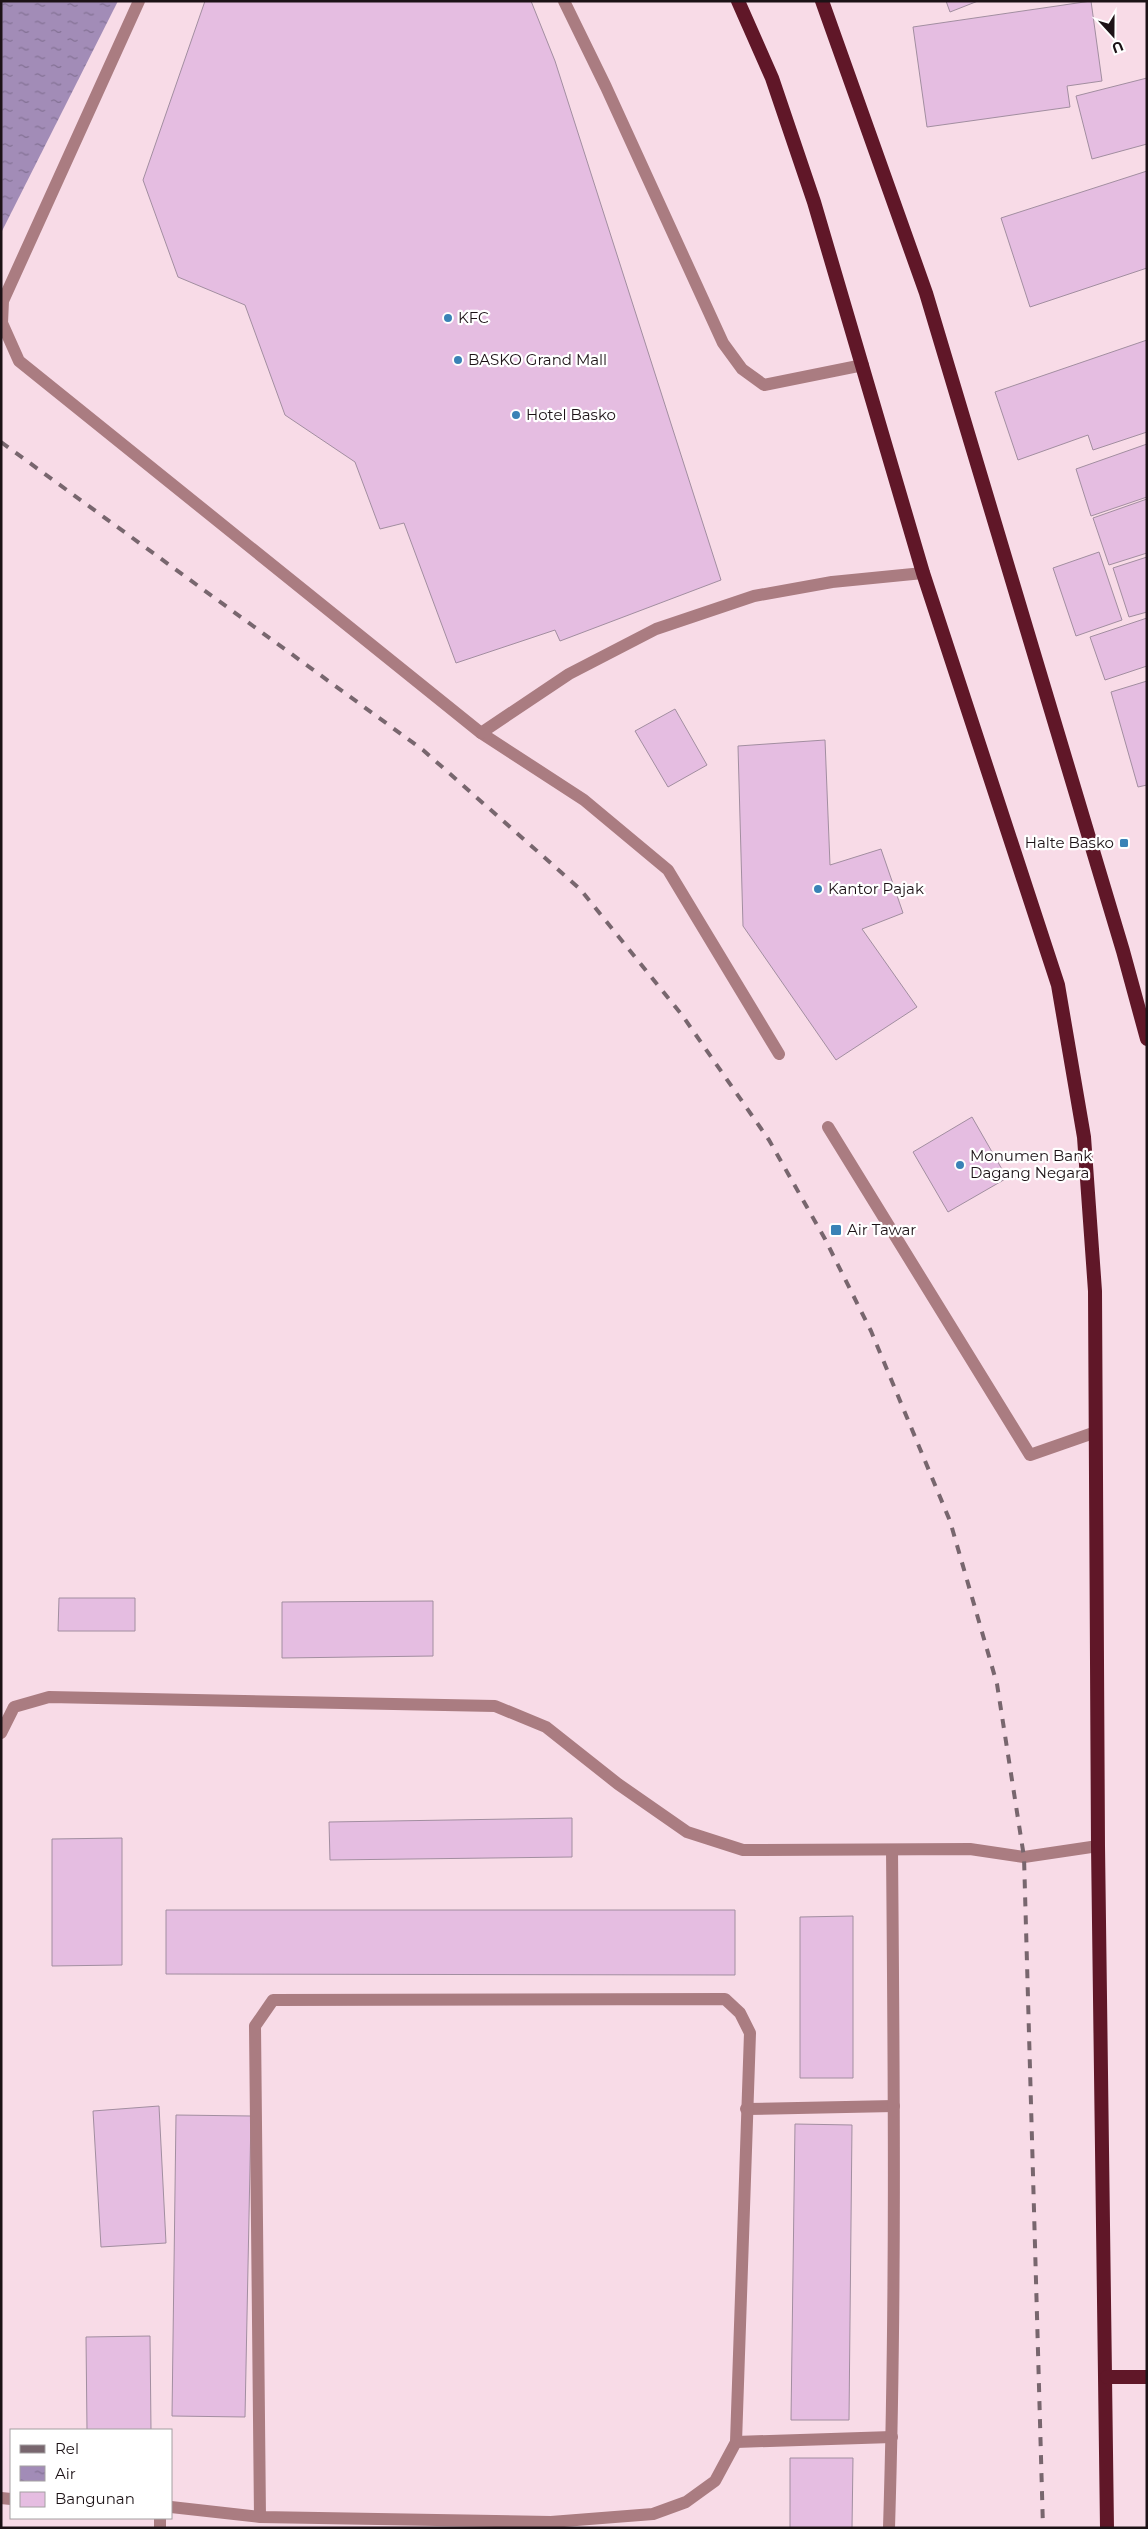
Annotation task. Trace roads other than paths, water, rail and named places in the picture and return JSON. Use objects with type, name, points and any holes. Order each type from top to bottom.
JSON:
[{"type":"highway","points":[[738,1],[772,78],[812,193],[923,574],[1058,985],[1084,1137],[1095,1291],[1098,1846],[1107,2377],[1107,2528]]},
{"type":"highway","points":[[822,1],[926,293],[1124,951],[1147,1039]]},
{"type":"highway","points":[[1107,2377],[1147,2377]]},
{"type":"lane","points":[[139,1],[3,301],[2,323],[19,361],[481,733],[584,800],[668,870],[779,1054]]},
{"type":"lane","points":[[564,1],[606,87],[723,343],[742,369],[764,385],[863,365]]},
{"type":"lane","points":[[481,733],[568,674],[656,629],[754,596],[832,582],[923,574]]},
{"type":"lane","points":[[828,1127],[1030,1455],[1096,1432]]},
{"type":"lane","points":[[1,1733],[14,1708],[49,1697],[495,1706],[546,1727],[618,1784],[687,1832],[743,1850],[970,1849],[1024,1857],[1098,1846]]},
{"type":"lane","points":[[889,2528],[892,2438],[894,2106],[892,1850]]},
{"type":"lane","points":[[172,2507],[260,2517],[551,2522],[653,2514],[686,2502],[715,2480],[736,2442],[750,2033],[740,2013],[725,1999],[273,2000],[256,2026],[260,2517]]},
{"type":"lane","points":[[746,2109],[894,2106]]},
{"type":"lane","points":[[736,2442],[892,2438]]},
{"type":"water","points":[[1,1],[118,1],[1,233]]},
{"type":"railway","points":[[1,442],[423,750],[580,889],[682,1015],[769,1140],[825,1239],[871,1331],[950,1521],[997,1684],[1024,1857],[1043,2528]]},
{"type":"place","name":"KFC","points":[[448,318]]},
{"type":"place","name":"BASKO Grand Mall","points":[[458,360]]},
{"type":"place","name":"Hotel Basko","points":[[516,415]]},
{"type":"place","name":"Halte Basko","points":[[1124,843]]},
{"type":"place","name":"Kantor Pajak","points":[[818,889]]},
{"type":"place","name":"Monumen Bank Dagang Negara","points":[[960,1165]]},
{"type":"place","name":"Air Tawar","points":[[836,1230]]}]
